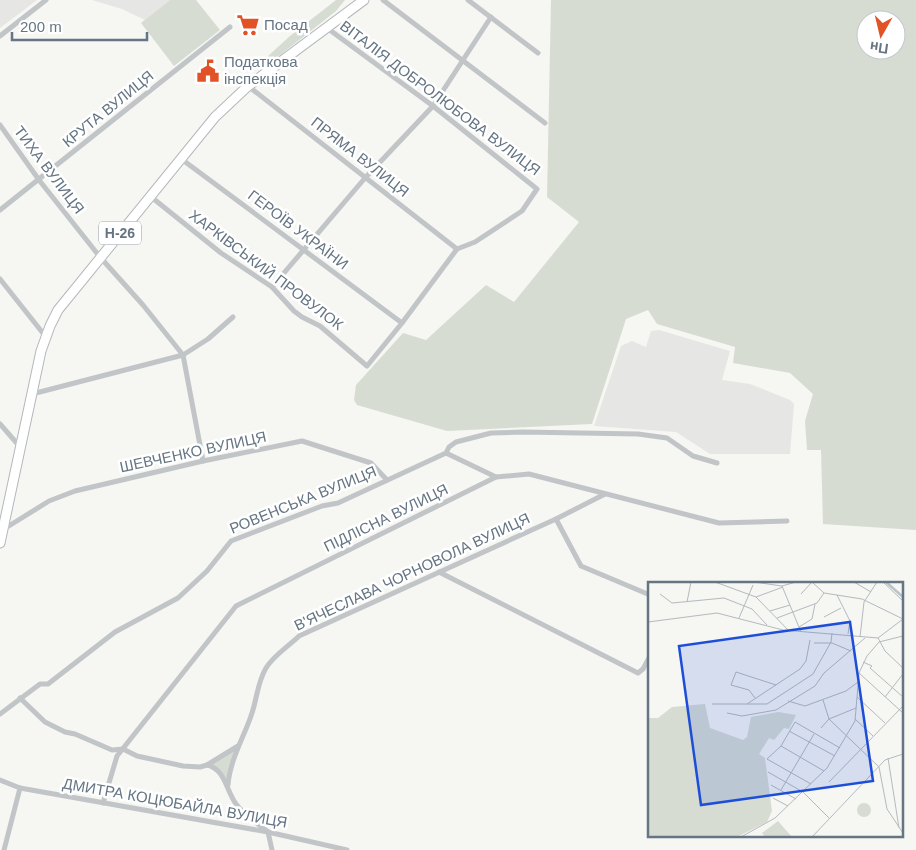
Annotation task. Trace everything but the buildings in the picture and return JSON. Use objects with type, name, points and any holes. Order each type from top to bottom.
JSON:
[{"type":"main road","name":"Н-26","points":[[0,543],[41,350],[58,310],[215,117],[248,86],[364,0]]},
{"type":"street","points":[[0,36],[46,0]]},
{"type":"street","points":[[383,0],[545,123]]},
{"type":"street","points":[[468,0],[538,53]]},
{"type":"street","points":[[272,287],[366,178],[433,106],[491,17]]},
{"type":"street","name":"КРУТА ВУЛИЦЯ","points":[[0,210],[230,27]]},
{"type":"street","name":"ВІТАЛІЯ ДОБРОЛЮБОВА ВУЛИЦЯ","points":[[327,28],[433,106],[537,189],[522,211],[475,242],[457,249]]},
{"type":"street","name":"ПРЯМА ВУЛИЦЯ","points":[[248,86],[457,249]]},
{"type":"street","name":"ТИХА ВУЛИЦЯ","points":[[0,125],[39,180],[182,355],[203,460]]},
{"type":"street","name":"ГЕРОЇВ УКРАЇНИ","points":[[180,158],[402,323]]},
{"type":"street","name":"ХАРКІВСЬКИЙ ПРОВУЛОК","points":[[150,196],[221,253],[272,287],[294,311],[320,326],[366,366],[402,323]]},
{"type":"street","points":[[402,323],[457,249]]},
{"type":"street","points":[[0,279],[46,337]]},
{"type":"street","points":[[32,394],[182,355],[208,339],[233,317]]},
{"type":"street","points":[[0,424],[20,448]]},
{"type":"street","name":"РОВЕНСЬКА ВУЛИЦЯ","points":[[0,714],[40,684],[48,684],[115,632],[178,598],[207,571],[231,541],[322,506],[338,503],[446,453],[452,444],[456,442],[491,433],[638,434],[667,438],[693,456],[717,463]]},
{"type":"street","name":"ШЕВЧЕНКО ВУЛИЦЯ","points":[[3,530],[48,500],[75,491],[203,460],[302,441],[371,463],[388,480]]},
{"type":"street","points":[[446,453],[496,477]]},
{"type":"street","name":"ПІДЛІСНА ВУЛИЦЯ","points":[[103,803],[117,756],[236,606],[496,477],[528,474],[719,522],[787,521]]},
{"type":"street","name":"В'ЯЧЕСЛАВА ЧОРНОВОЛА ВУЛИЦЯ","points":[[228,785],[228,776],[238,745],[252,714],[261,678],[268,666],[300,636],[556,519],[606,493]]},
{"type":"street","points":[[556,519],[581,566],[648,594]]},
{"type":"street","points":[[439,572],[638,673],[643,669],[648,660]]},
{"type":"street","points":[[20,698],[45,722],[65,732],[75,734],[112,750],[123,749],[137,756],[183,766],[200,767],[207,765],[238,745]]},
{"type":"street","points":[[207,765],[216,768],[228,785],[236,804],[244,813],[268,832],[272,850]]},
{"type":"street","name":"ДМИТРА КОЦЮБАЙЛА ВУЛИЦЯ","points":[[0,780],[20,788],[268,832],[346,850]]},
{"type":"street","points":[[4,850],[20,788]]},
{"type":"shaded area","points":[[0,0],[37,0],[0,28]]},
{"type":"shaded area","points":[[92,0],[170,0],[145,20],[122,9]]},
{"type":"shaded area","points":[[170,0],[196,0],[220,30],[174,66],[141,23]]},
{"type":"shaded area","points":[[336,0],[345,0],[336,11],[270,63],[267,57],[290,36]]},
{"type":"shaded area","points":[[551,0],[916,0],[916,530],[823,524],[821,450],[807,450],[805,421],[813,394],[790,373],[733,363],[735,347],[657,324],[648,310],[626,319],[592,424],[447,431],[357,405],[354,400],[356,385],[403,333],[426,340],[486,285],[514,302],[579,222],[547,197]]},
{"type":"shaded area","points":[[659,330],[730,351],[722,380],[750,384],[790,400],[794,404],[790,454],[710,454],[676,432],[594,426],[621,346],[632,341],[646,347],[651,331]]},
{"type":"shaded area","points":[[238,745],[228,785],[221,776],[207,765]]},
{"type":"place","name":"Посад","points":[[248,25]]},
{"type":"place","name":"Податкова інспекція","points":[[208,71]]}]
